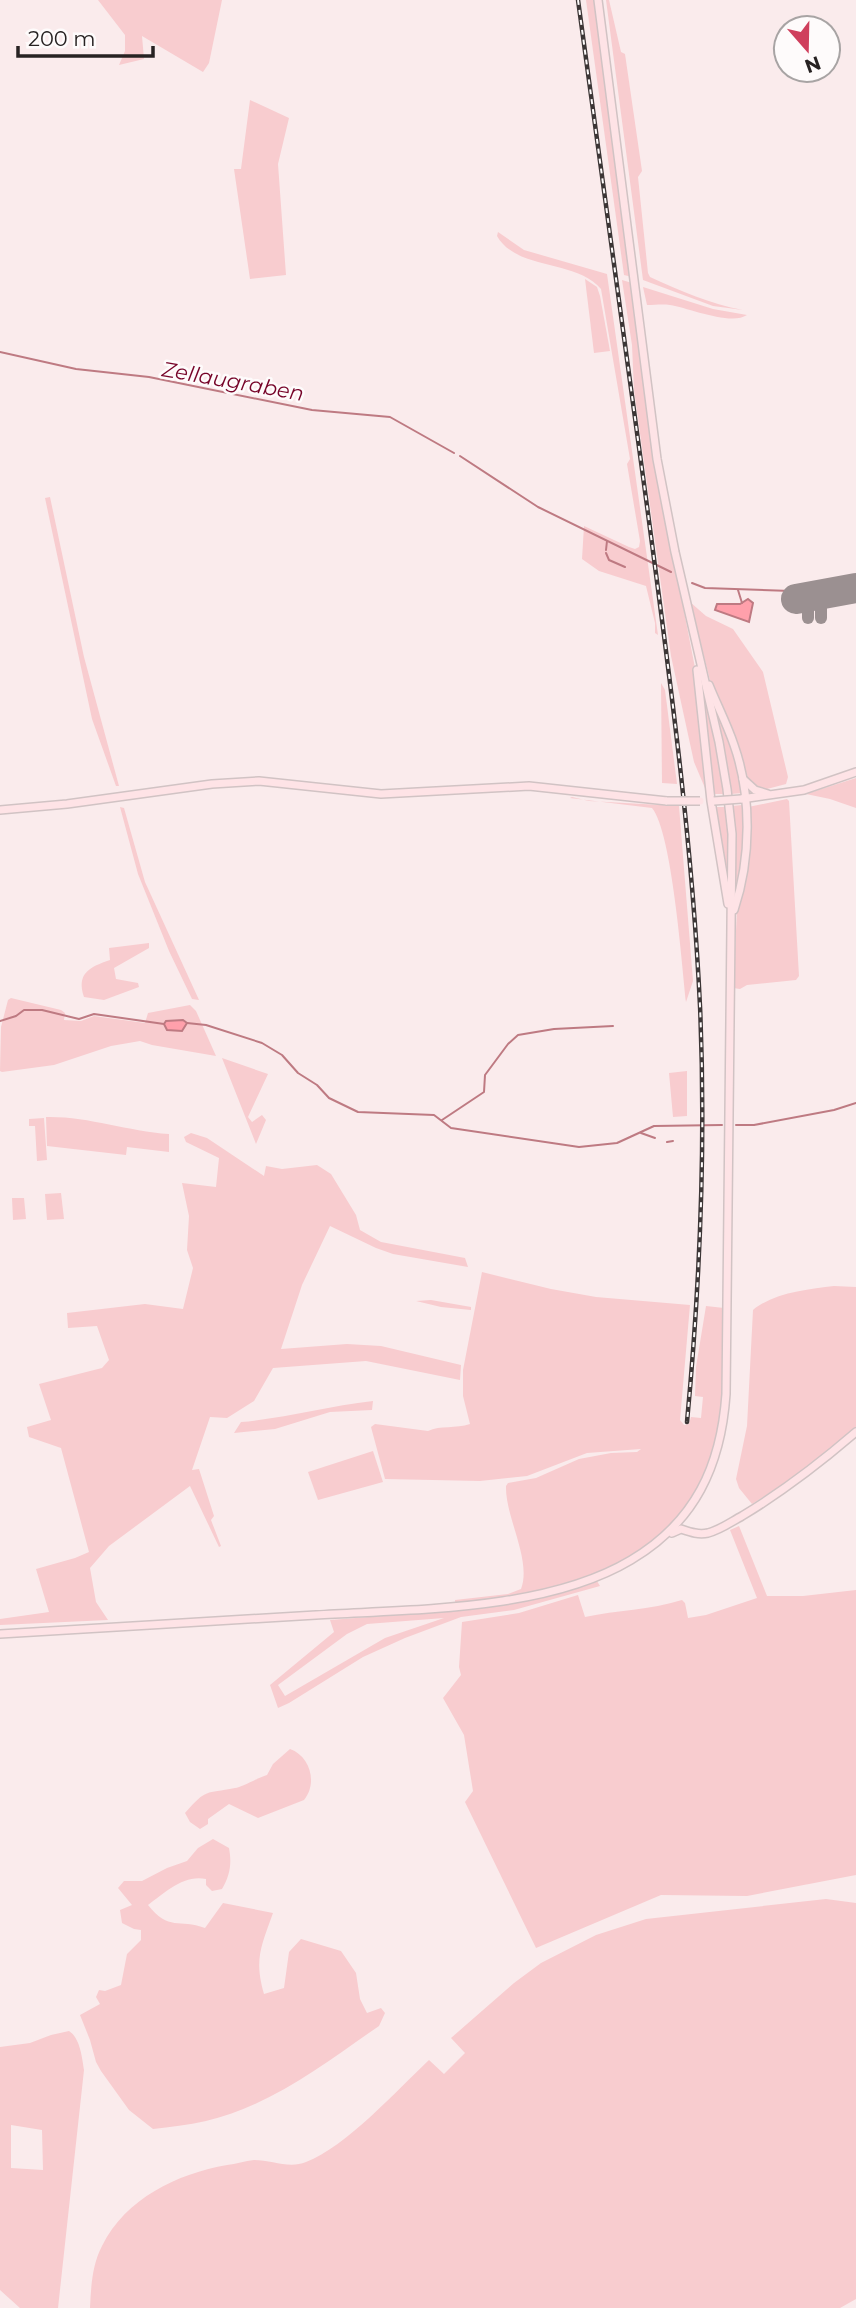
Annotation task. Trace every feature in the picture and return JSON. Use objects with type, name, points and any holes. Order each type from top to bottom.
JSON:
[{"type":"main road","points":[[598,0],[657,459],[727,789],[733,860],[724,1417],[714,1461],[697,1498],[676,1525],[645,1551]]},
{"type":"main road","points":[[691,624],[731,921]]},
{"type":"main road","points":[[696,649],[734,745],[743,779],[746,850],[738,899],[731,921]]},
{"type":"main road","points":[[0,810],[259,781],[381,794],[529,786],[700,802],[804,790],[856,774]]},
{"type":"main road","points":[[743,779],[755,790],[775,795]]},
{"type":"main road","points":[[0,1634],[456,1606],[540,1593],[617,1568],[656,1546],[676,1530],[700,1534],[716,1530],[768,1499],[856,1432]]},
{"type":"shaded area","points":[[98,0],[222,0],[209,63],[203,72],[142,36],[144,59],[119,65],[125,51],[125,35]]},
{"type":"shaded area","points":[[586,0],[594,0],[632,277],[624,275]]},
{"type":"shaded area","points":[[606,0],[609,0],[621,52],[625,54],[642,171],[638,177],[648,273],[650,277],[696,296],[743,310],[713,306],[643,280]]},
{"type":"shaded area","points":[[250,100],[289,118],[278,164],[286,275],[250,279],[234,169],[241,169]]},
{"type":"shaded area","points":[[498,232],[524,250],[607,274],[658,635],[655,633],[646,586],[599,571],[582,559],[584,526],[635,549],[639,547],[640,541],[627,464],[630,459],[601,289],[577,273],[518,255],[506,247],[497,236]]},
{"type":"shaded area","points":[[585,279],[597,287],[610,351],[594,353]]},
{"type":"shaded area","points":[[622,280],[632,283],[674,560],[696,673],[708,787],[705,788],[694,762],[671,656],[634,390],[632,345]]},
{"type":"shaded area","points":[[643,287],[713,309],[747,315],[740,318],[721,317],[670,305],[647,305]]},
{"type":"shaded area","points":[[50,497],[84,657],[119,786],[116,786],[92,719],[45,498]]},
{"type":"shaded area","points":[[748,599],[753,603],[749,622],[715,610],[717,604],[740,604]]},
{"type":"shaded area","points":[[690,602],[706,616],[733,629],[763,672],[788,777],[786,784],[767,789],[756,787],[749,781],[710,680]]},
{"type":"shaded area","points":[[701,676],[726,794],[714,794]]},
{"type":"shaded area","points":[[661,683],[665,690],[677,784],[662,783]]},
{"type":"shaded area","points":[[709,690],[736,758],[743,793],[731,794]]},
{"type":"shaded area","points":[[856,778],[856,808],[806,794]]},
{"type":"shaded area","points":[[787,799],[799,976],[796,980],[733,988],[737,911],[748,807]]},
{"type":"shaded area","points":[[599,802],[679,806],[693,981],[686,1002],[675,900],[659,822],[652,808]]},
{"type":"shaded area","points":[[742,805],[744,845],[735,902],[736,853],[732,806]]},
{"type":"shaded area","points":[[120,807],[124,808],[145,882],[199,1000],[192,999],[169,951],[138,874]]},
{"type":"shaded area","points":[[715,807],[726,807],[730,899]]},
{"type":"shaded area","points":[[149,943],[149,948],[114,968],[116,979],[138,983],[139,987],[104,1000],[84,997],[83,977],[91,968],[110,960],[109,948]]},
{"type":"shaded area","points":[[11,998],[61,1010],[65,1013],[64,1020],[81,1021],[94,1016],[145,1023],[148,1013],[190,1005],[196,1011],[216,1056],[140,1041],[111,1046],[54,1065],[2,1072],[1,1027],[8,1000]]},
{"type":"shaded area","points":[[183,1020],[187,1023],[182,1031],[167,1030],[164,1024],[166,1021]]},
{"type":"shaded area","points":[[222,1058],[268,1074],[248,1117],[252,1122],[262,1115],[266,1120],[256,1144]]},
{"type":"shaded area","points":[[687,1071],[687,1116],[673,1117],[669,1073]]},
{"type":"shaded area","points":[[46,1117],[77,1119],[169,1134],[169,1152],[127,1147],[126,1155],[47,1146]]},
{"type":"shaded area","points":[[44,1118],[47,1160],[37,1161],[35,1126],[29,1126],[29,1119]]},
{"type":"shaded area","points":[[191,1133],[207,1138],[264,1176],[266,1166],[282,1169],[317,1165],[331,1174],[356,1215],[360,1230],[381,1242],[465,1258],[468,1267],[393,1254],[330,1226],[302,1285],[281,1349],[347,1344],[381,1346],[461,1365],[460,1380],[366,1361],[273,1368],[254,1401],[227,1418],[210,1417],[192,1470],[199,1469],[214,1516],[211,1520],[221,1546],[219,1547],[190,1486],[109,1546],[90,1568],[96,1602],[108,1620],[0,1625],[0,1619],[49,1612],[36,1569],[89,1552],[61,1448],[29,1437],[27,1427],[51,1420],[39,1384],[102,1368],[109,1360],[97,1326],[68,1328],[67,1313],[145,1304],[183,1309],[193,1268],[187,1250],[189,1216],[182,1183],[216,1187],[219,1158],[186,1142],[184,1137]]},
{"type":"shaded area","points":[[61,1193],[64,1219],[47,1220],[45,1194]]},
{"type":"shaded area","points":[[12,1198],[24,1198],[26,1219],[13,1220]]},
{"type":"shaded area","points":[[482,1272],[596,1297],[690,1305],[680,1420],[684,1425],[689,1424],[691,1417],[701,1418],[703,1397],[695,1396],[696,1367],[706,1306],[724,1308],[724,1399],[715,1452],[697,1492],[673,1523],[644,1548],[611,1567],[575,1581],[536,1591],[455,1604],[455,1600],[508,1594],[521,1589],[523,1565],[509,1511],[506,1486],[508,1483],[536,1478],[579,1459],[611,1453],[637,1452],[641,1449],[587,1453],[527,1476],[480,1481],[385,1479],[371,1427],[375,1424],[428,1431],[470,1424],[463,1396],[463,1370]]},
{"type":"shaded area","points":[[834,1286],[856,1287],[856,1428],[791,1480],[752,1504],[739,1488],[736,1479],[747,1426],[753,1310],[781,1296]]},
{"type":"shaded area","points":[[431,1300],[471,1307],[471,1310],[416,1301]]},
{"type":"shaded area","points":[[373,1401],[372,1410],[330,1412],[275,1429],[234,1433],[241,1422]]},
{"type":"shaded area","points":[[373,1451],[383,1482],[318,1500],[308,1472]]},
{"type":"shaded area","points":[[739,1526],[767,1596],[803,1596],[856,1590],[856,1875],[747,1896],[661,1895],[536,1948],[465,1802],[473,1791],[464,1735],[443,1698],[461,1675],[459,1667],[462,1622],[519,1613],[578,1595],[585,1617],[682,1600],[688,1618],[706,1615],[757,1598],[730,1530]]},
{"type":"shaded area","points":[[597,1581],[600,1586],[514,1610],[461,1617],[405,1638],[363,1657],[278,1708],[270,1685],[334,1632],[330,1620],[498,1604]],"holes":[[[444,1618],[385,1638],[285,1696],[278,1685],[347,1634],[367,1624]]]},
{"type":"shaded area","points":[[290,1749],[303,1758],[310,1771],[311,1786],[304,1800],[258,1818],[229,1804],[208,1819],[208,1824],[200,1829],[190,1822],[185,1813],[198,1799],[267,1775],[273,1764]]},
{"type":"shaded area","points":[[213,1839],[229,1848],[230,1869],[222,1889],[212,1891],[206,1885],[206,1879],[190,1879],[168,1890],[148,1905],[155,1913],[168,1922],[205,1928],[223,1903],[273,1913],[259,1962],[264,1994],[284,1988],[289,1952],[301,1939],[341,1951],[356,1973],[360,1999],[367,2013],[381,2008],[385,2013],[379,2026],[297,2082],[253,2105],[206,2121],[153,2129],[129,2110],[101,2071],[80,2015],[100,2004],[96,1997],[99,1990],[105,1991],[121,1985],[127,1954],[141,1940],[141,1930],[122,1923],[120,1910],[132,1905],[118,1888],[124,1881],[142,1881],[187,1861],[198,1848]]},
{"type":"shaded area","points":[[826,1899],[856,1903],[856,2299],[840,2308],[90,2308],[93,2276],[102,2246],[112,2229],[139,2202],[172,2182],[208,2169],[254,2160],[300,2164],[321,2155],[370,2117],[429,2060],[444,2074],[465,2053],[451,2038],[541,1963],[596,1935],[646,1919]]},
{"type":"shaded area","points":[[69,2031],[73,2034],[80,2048],[84,2070],[58,2308],[20,2308],[0,2290],[0,2047],[30,2043]],"holes":[[[11,2125],[42,2130],[43,2170],[11,2168]]]},
{"type":"waterway","name":"Zellaugraben","points":[[0,352],[76,369],[149,377],[312,410],[390,417],[454,453]]},
{"type":"waterway","name":"Zellaugraben","points":[[460,456],[538,507],[671,572]]},
{"type":"waterway","points":[[606,550],[607,541]]},
{"type":"waterway","points":[[606,553],[609,560],[625,567]]},
{"type":"waterway","name":"Zellaugraben","points":[[692,583],[705,588],[791,591]]},
{"type":"waterway","points":[[738,590],[742,603]]},
{"type":"waterway","points":[[0,1021],[16,1016],[24,1010],[42,1010],[79,1019],[94,1014],[164,1024]]},
{"type":"waterway","points":[[187,1023],[206,1025],[262,1043],[282,1055],[298,1073],[317,1085],[329,1098],[358,1112],[434,1115],[451,1128],[579,1147],[617,1143],[654,1126],[722,1125]]},
{"type":"waterway","points":[[442,1120],[484,1092],[485,1075],[518,1035],[554,1029],[613,1026]]},
{"type":"waterway","points":[[736,1125],[754,1125],[834,1110],[856,1103]]},
{"type":"waterway","points":[[641,1133],[655,1138]]},
{"type":"waterway","points":[[667,1142],[673,1141]]},
{"type":"taxiway","points":[[821,594],[821,618]]},
{"type":"taxiway","points":[[808,597],[808,618]]},
{"type":"runway","points":[[796,599],[856,588]]},
{"type":"railway","points":[[578,0],[671,693],[686,818],[696,943],[702,1058],[702,1162],[687,1422]]}]
